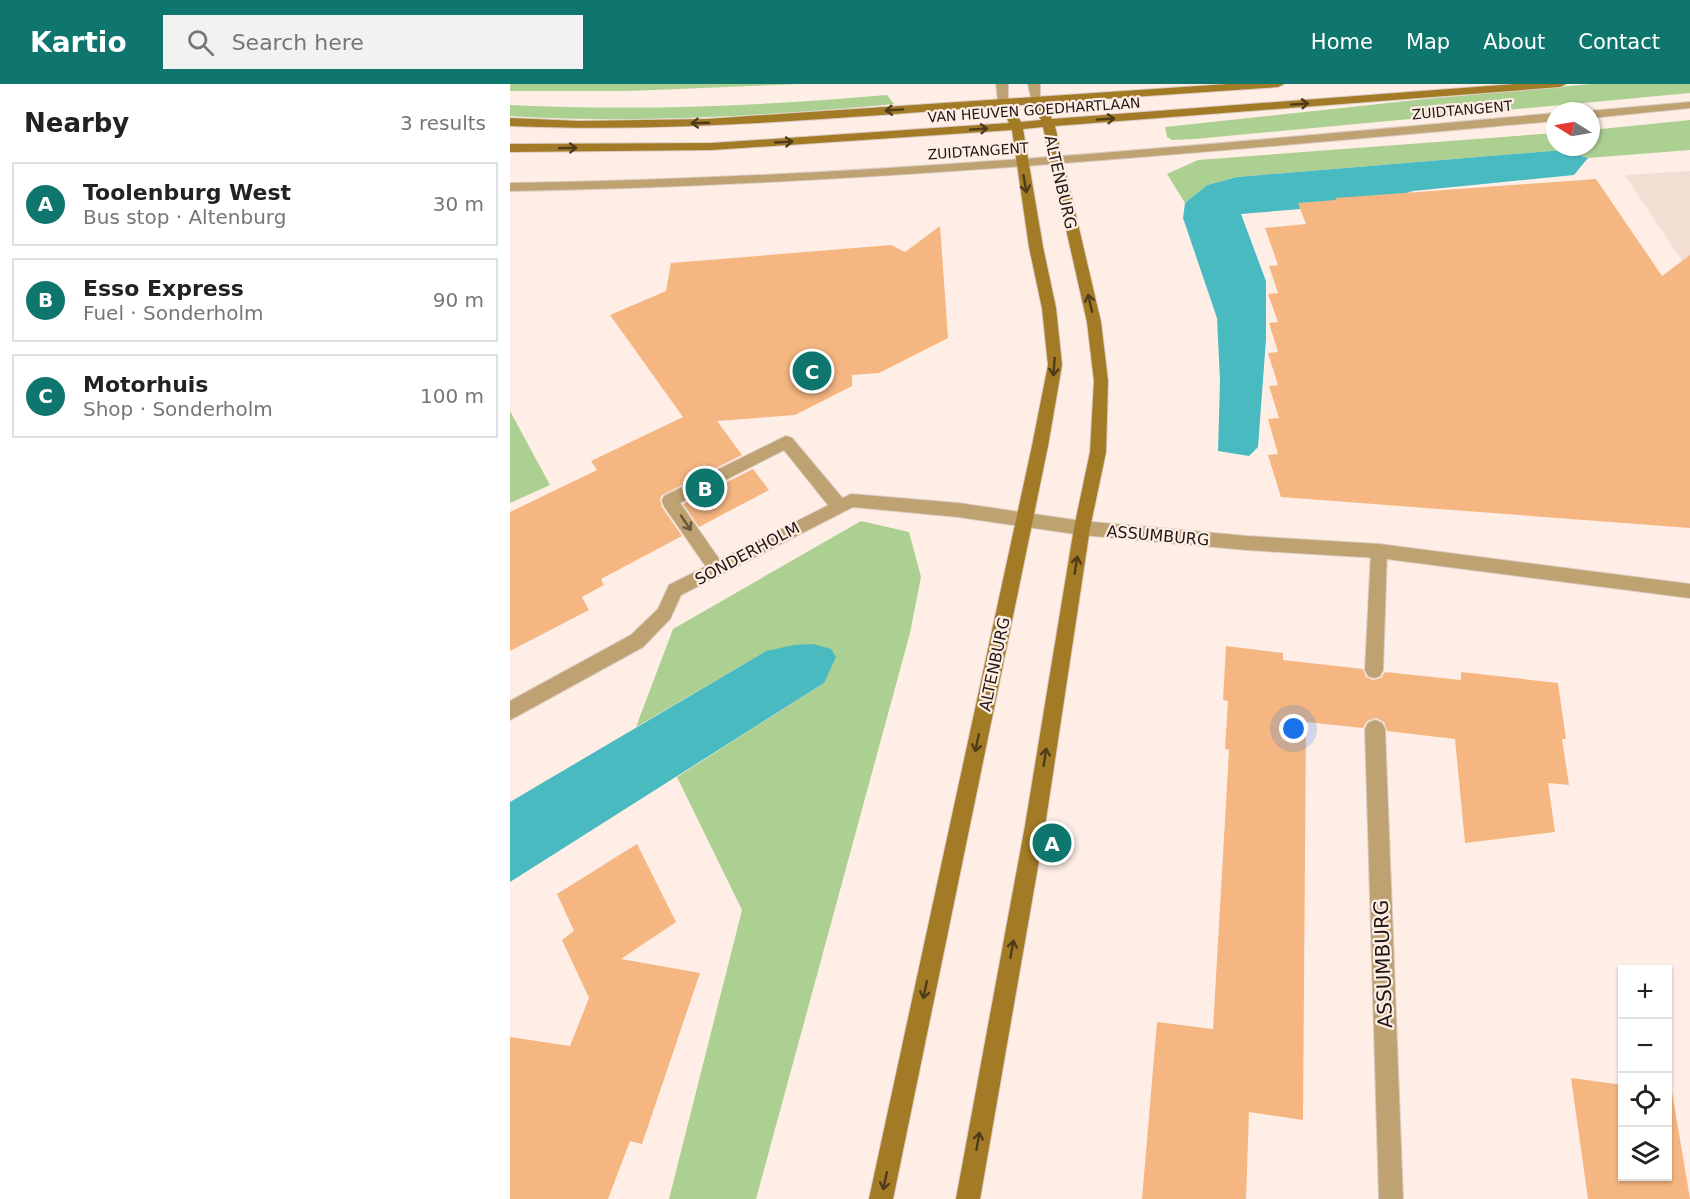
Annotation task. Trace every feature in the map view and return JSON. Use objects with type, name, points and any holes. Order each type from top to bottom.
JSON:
[{"type":"main road","name":"VAN HEUVEN GOEDHARTLAAN","points":[[510,122],[580,125],[706,123],[1278,84]]},
{"type":"main road","name":"VAN HEUVEN GOEDHARTLAAN","points":[[510,148],[748,144],[1017,126],[1560,84]]},
{"type":"main road","name":"ALTENBURG","points":[[968,1199],[1035,826],[1082,528],[1098,452],[1101,381],[1094,322],[1048,123],[1036,100]]},
{"type":"main road","points":[[1004,102],[1017,126]]},
{"type":"main road","name":"ALTENBURG","points":[[881,1199],[1055,365],[1049,308],[1017,126]]},
{"type":"street","points":[[1002,84],[1004,102]]},
{"type":"street","points":[[1034,84],[1036,100]]},
{"type":"street","points":[[1600,113],[1690,105]]},
{"type":"street","name":"ZUIDTANGENT","points":[[510,187],[602,187],[856,175],[1546,118]]},
{"type":"street","points":[[717,569],[670,501],[786,442],[838,505]]},
{"type":"street","name":"SONDERHOLM","points":[[510,711],[637,641],[664,614],[675,590],[851,500],[958,510],[1024,520]]},
{"type":"street","name":"ASSUMBURG","points":[[1024,520],[1082,528],[1246,543],[1379,550],[1690,591]]},
{"type":"street","points":[[1374,670],[1379,550]]},
{"type":"street","name":"ASSUMBURG","points":[[1375,729],[1391,1199]]},
{"type":"shaded area","points":[[1690,171],[1690,273],[1625,175]]},
{"type":"green space","points":[[510,84],[799,84],[629,91],[510,91]]},
{"type":"green space","points":[[1592,84],[1690,84],[1690,93],[1593,102],[1546,102],[1546,106],[1195,139],[1172,140],[1167,137],[1165,127],[1425,99]]},
{"type":"green space","points":[[887,95],[894,104],[702,118],[606,119],[510,116],[510,105],[604,108],[698,106]]},
{"type":"green space","points":[[1690,120],[1690,150],[1588,158],[1582,156],[1600,156],[1600,129]]},
{"type":"green space","points":[[1546,134],[1546,151],[1237,177],[1207,185],[1185,203],[1167,174],[1198,160]]},
{"type":"green space","points":[[510,411],[550,485],[510,503]]},
{"type":"green space","points":[[861,521],[909,532],[921,577],[910,633],[756,1199],[669,1199],[742,910],[677,777],[824,683],[766,651],[636,727],[673,629]]},
{"type":"water","points":[[1546,151],[1546,156],[1588,158],[1574,175],[1413,191],[1373,203],[1241,214],[1266,281],[1266,339],[1258,447],[1249,456],[1218,451],[1220,381],[1217,318],[1183,218],[1185,203],[1207,185],[1237,177]]},
{"type":"water","points":[[813,644],[831,649],[836,657],[824,683],[510,882],[510,802],[766,651],[794,645]]},
{"type":"building","points":[[1596,179],[1662,276],[1690,255],[1690,528],[1281,497],[1268,455],[1278,454],[1268,419],[1279,418],[1269,386],[1278,385],[1268,353],[1278,352],[1269,323],[1278,322],[1268,294],[1278,293],[1269,266],[1278,265],[1265,228],[1306,224],[1298,203],[1336,200],[1336,198]]},
{"type":"building","points":[[940,226],[948,338],[879,373],[852,375],[852,386],[795,415],[717,421],[742,455],[662,495],[660,500],[662,507],[682,536],[601,579],[604,585],[582,597],[589,610],[510,651],[510,512],[597,470],[591,461],[683,417],[610,315],[666,291],[671,263],[891,245],[905,252]]},
{"type":"building","points":[[753,469],[769,490],[699,527],[683,504]]},
{"type":"building","points":[[1226,646],[1283,653],[1283,660],[1363,669],[1366,677],[1373,680],[1381,678],[1385,672],[1461,680],[1461,672],[1558,683],[1566,739],[1562,739],[1569,785],[1548,783],[1555,832],[1465,843],[1455,739],[1387,731],[1384,722],[1376,718],[1367,721],[1363,728],[1306,722],[1303,1120],[1249,1112],[1246,1199],[1142,1199],[1157,1022],[1213,1029],[1229,750],[1225,749],[1228,701],[1223,700]]},
{"type":"building","points":[[637,844],[676,922],[621,959],[700,973],[642,1144],[630,1141],[608,1199],[510,1199],[510,1037],[570,1046],[589,998],[562,940],[574,931],[557,894]]},
{"type":"building","points":[[1571,1078],[1618,1084],[1618,1181],[1672,1181],[1672,1092],[1690,1199],[1588,1199]]},
{"type":"place","name":"Motorhuis","points":[[812,371]]},
{"type":"place","name":"Esso Express","points":[[705,488]]},
{"type":"place","name":"Toolenburg West","points":[[1052,843]]}]
